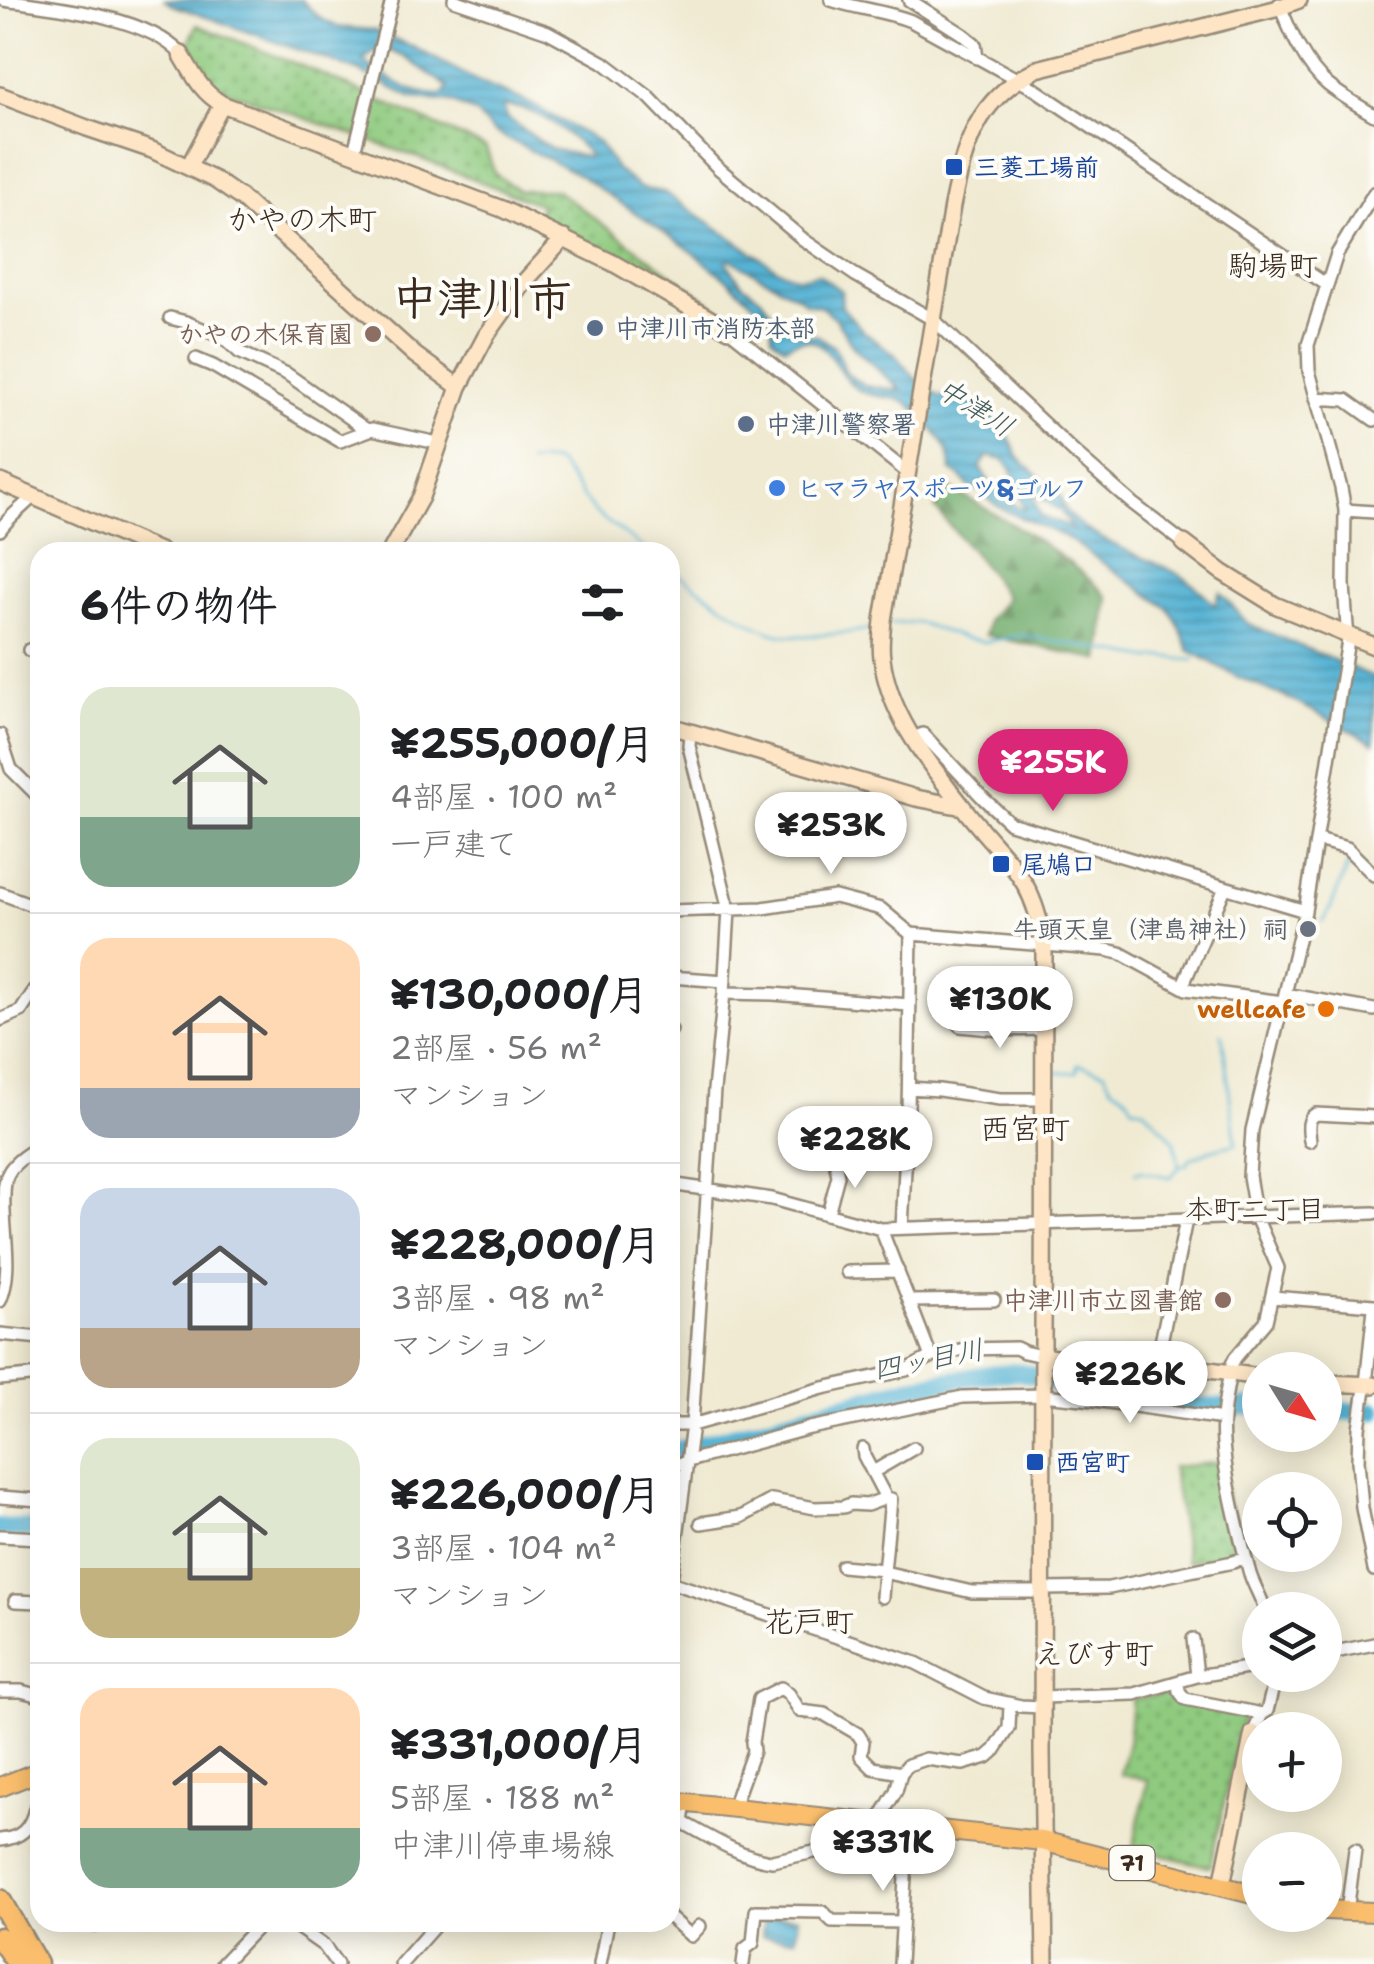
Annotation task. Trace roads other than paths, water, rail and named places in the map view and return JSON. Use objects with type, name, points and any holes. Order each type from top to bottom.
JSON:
[{"type":"highway","points":[[0,1900],[38,1964]]},
{"type":"highway","points":[[0,1938],[18,1964]]},
{"type":"main road","points":[[0,1787],[30,1775]]},
{"type":"main road","name":"71","points":[[680,1802],[1042,1841],[1242,1890]]},
{"type":"main road","points":[[1342,1912],[1374,1912]]},
{"type":"street","points":[[4,0],[67,9],[161,36],[181,54],[200,87],[222,104],[502,208],[564,238],[729,330],[909,467]]},
{"type":"street","points":[[354,152],[392,0]]},
{"type":"street","points":[[454,0],[548,32],[603,62],[649,97],[717,167],[804,240],[933,328],[1132,503],[1222,572],[1275,605],[1374,646]]},
{"type":"street","points":[[831,0],[902,17],[1016,79],[1328,285]]},
{"type":"street","points":[[910,0],[975,44],[977,58]]},
{"type":"street","points":[[1045,1964],[1044,945],[1032,896],[1017,869],[963,807],[901,720],[881,656],[883,620],[962,160],[976,123],[1000,92],[1037,69],[1299,0]]},
{"type":"street","points":[[1279,4],[1319,76],[1374,115]]},
{"type":"street","points":[[0,95],[152,150],[189,166],[241,198],[415,355],[459,387]]},
{"type":"street","points":[[189,166],[222,104]]},
{"type":"street","points":[[1242,1542],[1226,1465],[1223,1416],[1235,1358],[1266,1322],[1278,1268],[1256,1217],[1249,1176],[1252,1130],[1305,911],[1348,637],[1345,510],[1308,371],[1308,345],[1344,239],[1374,193]]},
{"type":"street","points":[[395,542],[420,497],[459,387],[496,322],[526,280],[564,238]]},
{"type":"street","points":[[170,318],[224,338],[238,352],[286,374],[368,430]]},
{"type":"street","points":[[196,359],[297,414],[332,439],[344,441],[378,429],[433,442]]},
{"type":"street","points":[[1316,398],[1346,400],[1374,420]]},
{"type":"street","points":[[0,482],[127,542]]},
{"type":"street","points":[[0,530],[34,495]]},
{"type":"street","points":[[1345,510],[1374,512]]},
{"type":"street","points":[[680,729],[916,798],[963,807]]},
{"type":"street","points":[[680,1512],[692,1425],[729,910],[689,746],[690,732]]},
{"type":"street","points":[[913,738],[923,734],[1010,823],[1305,911]]},
{"type":"street","points":[[0,735],[11,769],[30,788]]},
{"type":"street","points":[[916,798],[932,787],[934,768]]},
{"type":"street","points":[[1317,840],[1347,848],[1374,875]]},
{"type":"street","points":[[1182,987],[1225,888]]},
{"type":"street","points":[[0,894],[30,904]]},
{"type":"street","points":[[680,911],[764,908],[835,898],[881,909],[911,934],[1106,950],[1120,953],[1186,990],[1374,1010]]},
{"type":"street","points":[[902,1228],[911,934]]},
{"type":"street","points":[[680,979],[772,994],[909,1006]]},
{"type":"street","points":[[0,1020],[22,1011],[30,998]]},
{"type":"street","points":[[960,1026],[1042,1029]]},
{"type":"street","points":[[909,1088],[1000,1100],[1044,1100]]},
{"type":"street","points":[[1310,1142],[1309,1122],[1316,1114],[1374,1118]]},
{"type":"street","points":[[0,1301],[6,1270],[2,1217],[5,1184],[9,1170],[30,1154]]},
{"type":"street","points":[[828,1213],[838,1176],[836,1166]]},
{"type":"street","points":[[680,1186],[772,1198],[881,1229],[1374,1212]]},
{"type":"street","points":[[1158,1362],[1186,1220]]},
{"type":"street","points":[[881,1229],[931,1357]]},
{"type":"street","points":[[847,1272],[898,1272]]},
{"type":"street","points":[[1272,1296],[1374,1306],[1368,1389],[1360,1423],[1359,1476],[1374,1570]]},
{"type":"street","points":[[910,1300],[994,1300]]},
{"type":"street","points":[[0,1334],[30,1337]]},
{"type":"street","points":[[680,1426],[906,1370],[931,1357],[964,1349],[1016,1348],[1042,1359],[1076,1360],[1087,1353],[1158,1362],[1229,1381],[1242,1379]]},
{"type":"street","points":[[0,1379],[30,1376]]},
{"type":"street","points":[[1342,1385],[1368,1389]]},
{"type":"street","points":[[680,1463],[810,1428],[963,1397],[1042,1391],[1223,1416]]},
{"type":"street","points":[[873,1472],[914,1448]]},
{"type":"street","points":[[863,1450],[886,1498]]},
{"type":"street","points":[[0,1497],[30,1499]]},
{"type":"street","points":[[701,1522],[742,1517],[772,1500],[815,1508],[867,1505],[891,1499],[882,1597]]},
{"type":"street","points":[[0,1536],[30,1538]]},
{"type":"street","points":[[842,1566],[884,1571],[972,1592],[1043,1591],[1109,1588],[1242,1557]]},
{"type":"street","points":[[680,1588],[916,1663],[976,1694],[1010,1704],[1135,1694],[1197,1676],[1242,1669]]},
{"type":"street","points":[[15,1601],[30,1602]]},
{"type":"street","points":[[1193,1639],[1197,1676]]},
{"type":"street","points":[[1342,1651],[1374,1644]]},
{"type":"street","points":[[1178,1682],[1184,1699],[1252,1712]]},
{"type":"street","points":[[732,1807],[754,1751],[760,1698],[781,1688],[800,1711],[824,1714],[858,1734],[863,1742],[862,1756],[873,1768],[901,1773]]},
{"type":"street","points":[[0,1691],[30,1693]]},
{"type":"street","points":[[680,1812],[682,1822],[772,1862],[833,1848],[871,1822],[896,1791],[904,1767],[917,1760],[963,1764],[987,1757],[1007,1733],[1010,1704]]},
{"type":"street","points":[[1222,1884],[1242,1790]]},
{"type":"street","points":[[0,1840],[9,1840],[30,1824]]},
{"type":"street","points":[[900,1964],[908,1826]]},
{"type":"street","points":[[1346,1912],[1356,1850]]},
{"type":"street","points":[[743,1964],[745,1949],[753,1943],[756,1911],[822,1912],[832,1921],[902,1922]]},
{"type":"street","points":[[680,1926],[691,1936],[700,1926]]},
{"type":"street","points":[[222,1964],[252,1932]]},
{"type":"street","points":[[304,1932],[324,1946],[338,1964]]},
{"type":"street","points":[[402,1964],[429,1932]]},
{"type":"street","points":[[600,1964],[606,1932]]},
{"type":"water","name":"中津川","points":[[165,0],[301,0],[320,18],[338,27],[374,30],[525,101],[597,141],[617,170],[640,188],[664,192],[779,270],[798,278],[818,274],[841,291],[842,307],[864,332],[894,354],[915,378],[938,396],[974,401],[1004,426],[1018,457],[1061,497],[1076,522],[1110,543],[1183,577],[1215,605],[1220,592],[1248,624],[1374,677],[1374,743],[1189,650],[1169,609],[1066,537],[1008,512],[977,489],[971,489],[951,471],[943,444],[910,405],[861,391],[821,346],[811,341],[785,347],[772,337],[771,319],[729,281],[579,175],[494,132],[475,113],[452,102],[412,98],[358,71]],"holes":[[[388,50],[405,57],[448,87],[443,95],[432,95],[401,85],[363,61],[373,52]],[[503,106],[539,116],[561,129],[589,155],[551,149],[506,117]],[[730,259],[806,303],[820,306],[836,319],[854,348],[901,390],[865,386],[847,374],[835,348],[818,336],[796,333],[742,284],[726,262]],[[988,456],[1004,460],[1011,468],[1025,510],[994,487],[980,467]],[[1031,492],[1060,510],[1072,528],[1041,517]]]},
{"type":"water","points":[[764,1915],[798,1917],[796,1938],[762,1936]]},
{"type":"waterway","points":[[528,463],[559,464],[594,512],[635,542]]},
{"type":"waterway","points":[[680,575],[739,615],[779,634],[812,636],[874,628]]},
{"type":"waterway","points":[[891,624],[916,622],[984,642],[1022,635],[1152,659],[1194,660]]},
{"type":"waterway","points":[[1323,922],[1351,857]]},
{"type":"waterway","points":[[1051,1073],[1077,1072],[1078,1064],[1105,1072],[1111,1085],[1133,1107],[1145,1109],[1175,1142],[1179,1166],[1187,1165],[1190,1159],[1236,1144],[1222,1034]]},
{"type":"waterway","points":[[1135,1173],[1171,1177],[1179,1167]]},
{"type":"waterway","name":"四ッ目川","points":[[680,1449],[910,1387],[995,1373],[1020,1372],[1204,1407],[1242,1407]]},
{"type":"waterway","name":"四ッ目川","points":[[1342,1412],[1374,1411]]},
{"type":"waterway","name":"四ッ目川","points":[[0,1528],[30,1529]]},
{"type":"place","name":"三菱工場前","points":[[954,167]]},
{"type":"place","name":"中津川市消防本部","points":[[595,328]]},
{"type":"place","name":"かやの木保育園","points":[[373,334]]},
{"type":"place","name":"中津川警察署","points":[[746,424]]},
{"type":"place","name":"ヒマラヤスポーツ&ゴルフ","points":[[777,488]]},
{"type":"place","name":"尾鳩口","points":[[1001,864]]},
{"type":"place","name":"牛頭天皇（津島神社）祠","points":[[1308,929]]},
{"type":"place","name":"wellcafe","points":[[1326,1009]]},
{"type":"place","name":"中津川市立図書館","points":[[1223,1300]]},
{"type":"place","name":"西宮町","points":[[1035,1462]]},
{"type":"district","name":"かやの木町","points":[[302,220]]},
{"type":"district","name":"駒場町","points":[[1273,266]]},
{"type":"district","name":"中津川市","points":[[482,298]]},
{"type":"district","name":"西宮町","points":[[1025,1129]]},
{"type":"district","name":"本町二丁目","points":[[1255,1209]]},
{"type":"district","name":"花戸町","points":[[809,1622]]},
{"type":"district","name":"えびす町","points":[[1094,1654]]}]
